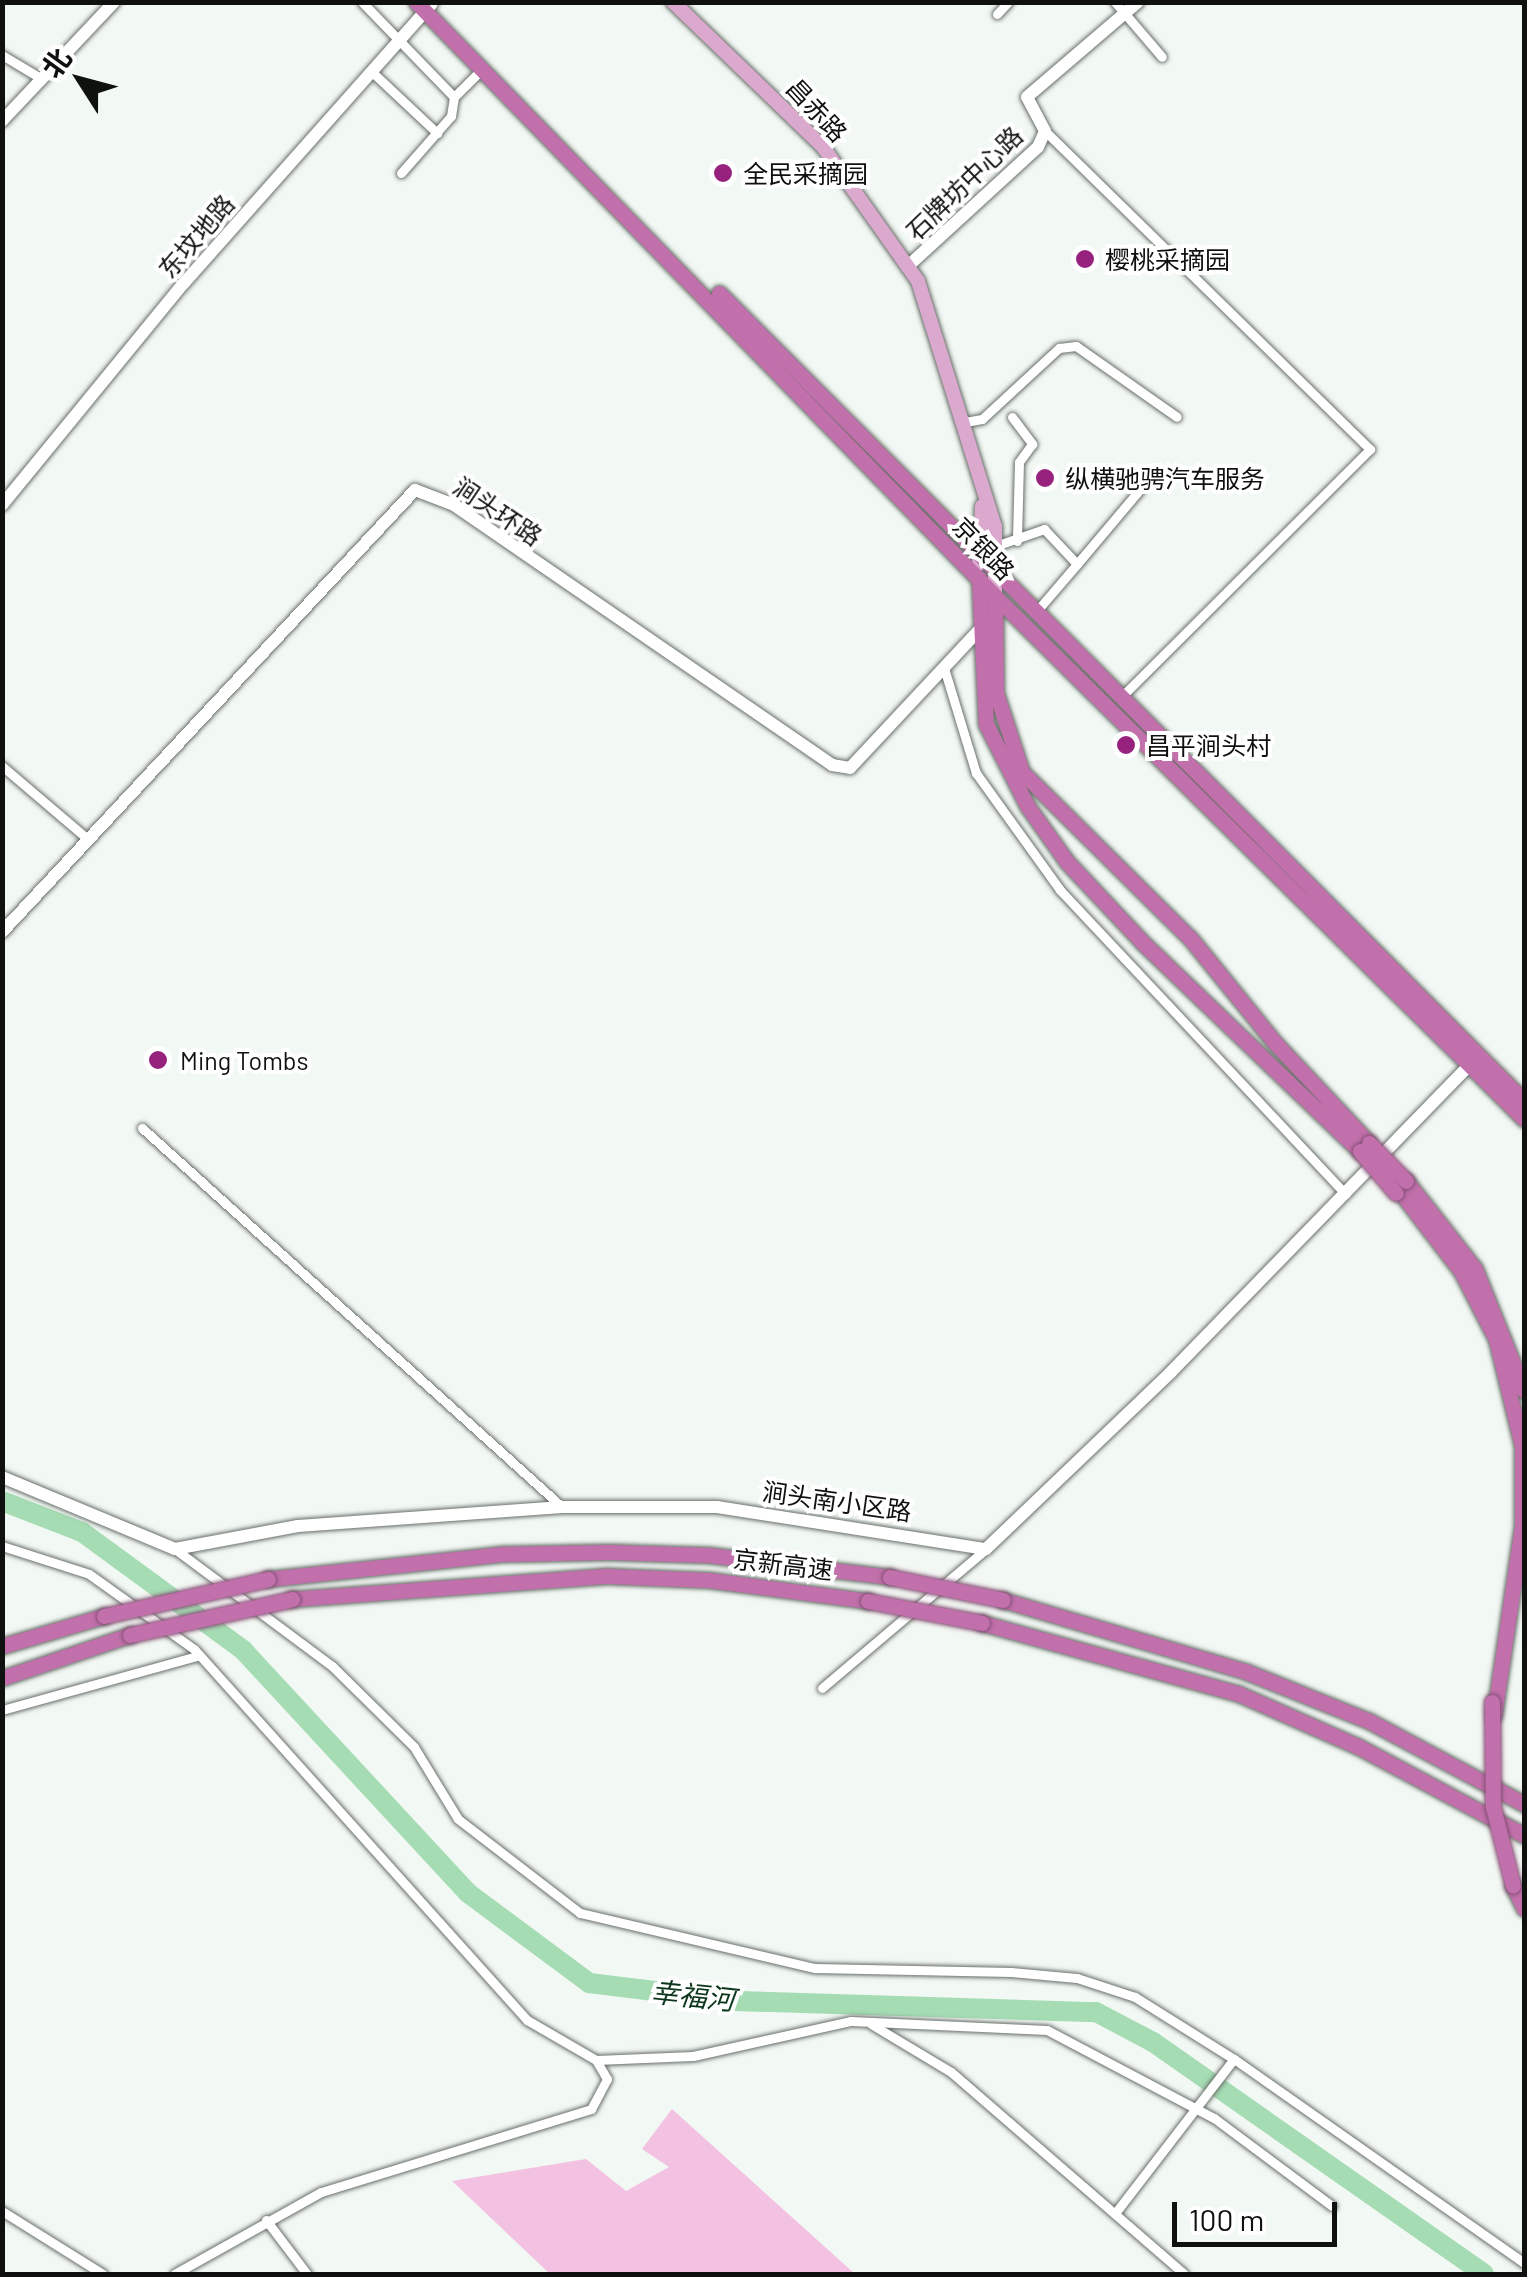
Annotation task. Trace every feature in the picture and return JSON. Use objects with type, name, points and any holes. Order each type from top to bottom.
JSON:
[{"type":"highway","name":"京银路","points":[[426,5],[482,69],[638,218]]},
{"type":"highway","name":"京银路","points":[[426,5],[987,578],[1033,614],[1118,700],[1476,1064],[1524,1119]]},
{"type":"highway","name":"京银路","points":[[662,243],[980,560],[995,596],[1476,1064],[1524,1100]]},
{"type":"highway","points":[[987,578],[980,629],[983,702],[994,747],[1066,862],[1365,1147]]},
{"type":"highway","points":[[995,596],[996,693],[1022,772],[1190,938],[1274,1043],[1475,1268],[1524,1391]]},
{"type":"highway","points":[[1400,1188],[1459,1270],[1492,1347],[1516,1447],[1518,1532],[1492,1702],[1493,1806],[1513,1886],[1524,1909]]},
{"type":"highway","points":[[1400,1188],[1462,1271],[1496,1339],[1522,1446],[1522,1526],[1492,1742],[1493,1793],[1513,1886]]},
{"type":"highway","name":"京新高速","points":[[2,1646],[104,1616],[268,1579],[386,1563],[609,1552],[709,1555],[890,1577],[1003,1600],[1247,1672],[1369,1721],[1524,1804]]},
{"type":"highway","name":"京新高速","points":[[2,1678],[130,1635],[292,1599],[608,1576],[708,1580],[868,1601],[982,1623],[1239,1694],[1357,1746],[1524,1835]]},
{"type":"main road","name":"昌赤路","points":[[672,2],[823,147],[875,212],[907,267],[966,422],[998,545],[987,578]]},
{"type":"main road","name":"昌赤路","points":[[907,267],[982,505],[980,560]]},
{"type":"street","points":[[2,121],[114,2]]},
{"type":"street","points":[[362,2],[454,97]]},
{"type":"street","points":[[996,14],[1008,2]]},
{"type":"street","name":"石牌坊中心路","points":[[907,267],[1038,147],[1045,132],[1027,97],[1121,8],[1138,2]]},
{"type":"street","name":"东坟地路","points":[[2,505],[184,283],[426,5]]},
{"type":"street","points":[[1121,8],[1162,56]]},
{"type":"street","points":[[2,55],[42,79]]},
{"type":"street","points":[[401,173],[452,116],[454,97],[482,69]]},
{"type":"street","points":[[371,71],[437,132]]},
{"type":"street","points":[[1045,132],[1370,449],[1118,700]]},
{"type":"street","points":[[966,422],[982,419],[1058,348],[1076,346],[1177,417]]},
{"type":"street","points":[[1012,417],[1032,444],[1019,462],[1018,541]]},
{"type":"street","points":[[1033,614],[1146,481]]},
{"type":"street","name":"涧头环路","points":[[2,932],[375,525],[415,490],[454,505],[832,765],[850,768],[980,629]]},
{"type":"street","points":[[998,545],[1044,529],[1077,564]]},
{"type":"street","points":[[944,668],[976,774],[1060,890],[1344,1194]]},
{"type":"street","points":[[2,766],[88,840]]},
{"type":"street","points":[[822,1688],[986,1548],[1476,1064]]},
{"type":"street","points":[[142,1128],[562,1507]]},
{"type":"street","points":[[2,1477],[175,1549],[332,1666],[414,1747],[458,1819],[580,1913],[815,1968],[1077,1978],[1134,1997],[1234,2058],[1524,2263]]},
{"type":"street","name":"涧头南小区路","points":[[175,1549],[298,1526],[562,1507],[717,1508],[986,1548]]},
{"type":"street","points":[[2,1546],[89,1574],[136,1602],[200,1655],[527,2020],[596,2060],[606,2079],[591,2109],[320,2192],[174,2274]]},
{"type":"street","points":[[2,1710],[200,1655]]},
{"type":"street","points":[[596,2060],[693,2056],[809,2026],[864,2021],[1047,2030],[1196,2107],[1332,2206]]},
{"type":"street","points":[[864,2021],[951,2072],[1184,2274]]},
{"type":"street","points":[[1116,2212],[1234,2058]]},
{"type":"street","points":[[2,2211],[103,2274]]},
{"type":"street","points":[[266,2220],[307,2274]]},
{"type":"shaded area","points":[[672,2109],[855,2274],[550,2274],[452,2181],[586,2159],[626,2191],[669,2167],[642,2149]]},
{"type":"waterway","name":"幸福河","points":[[2,1501],[82,1532],[243,1650],[468,1893],[589,1983],[736,2001],[1096,2012],[1153,2042],[1484,2274]]},
{"type":"place","name":"全民采摘园","points":[[723,173]]},
{"type":"place","name":"樱桃采摘园","points":[[1085,259]]},
{"type":"place","name":"纵横驰骋汽车服务","points":[[1045,478]]},
{"type":"place","name":"昌平涧头村","points":[[1126,745]]},
{"type":"place","name":"Ming Tombs","points":[[158,1060]]}]
